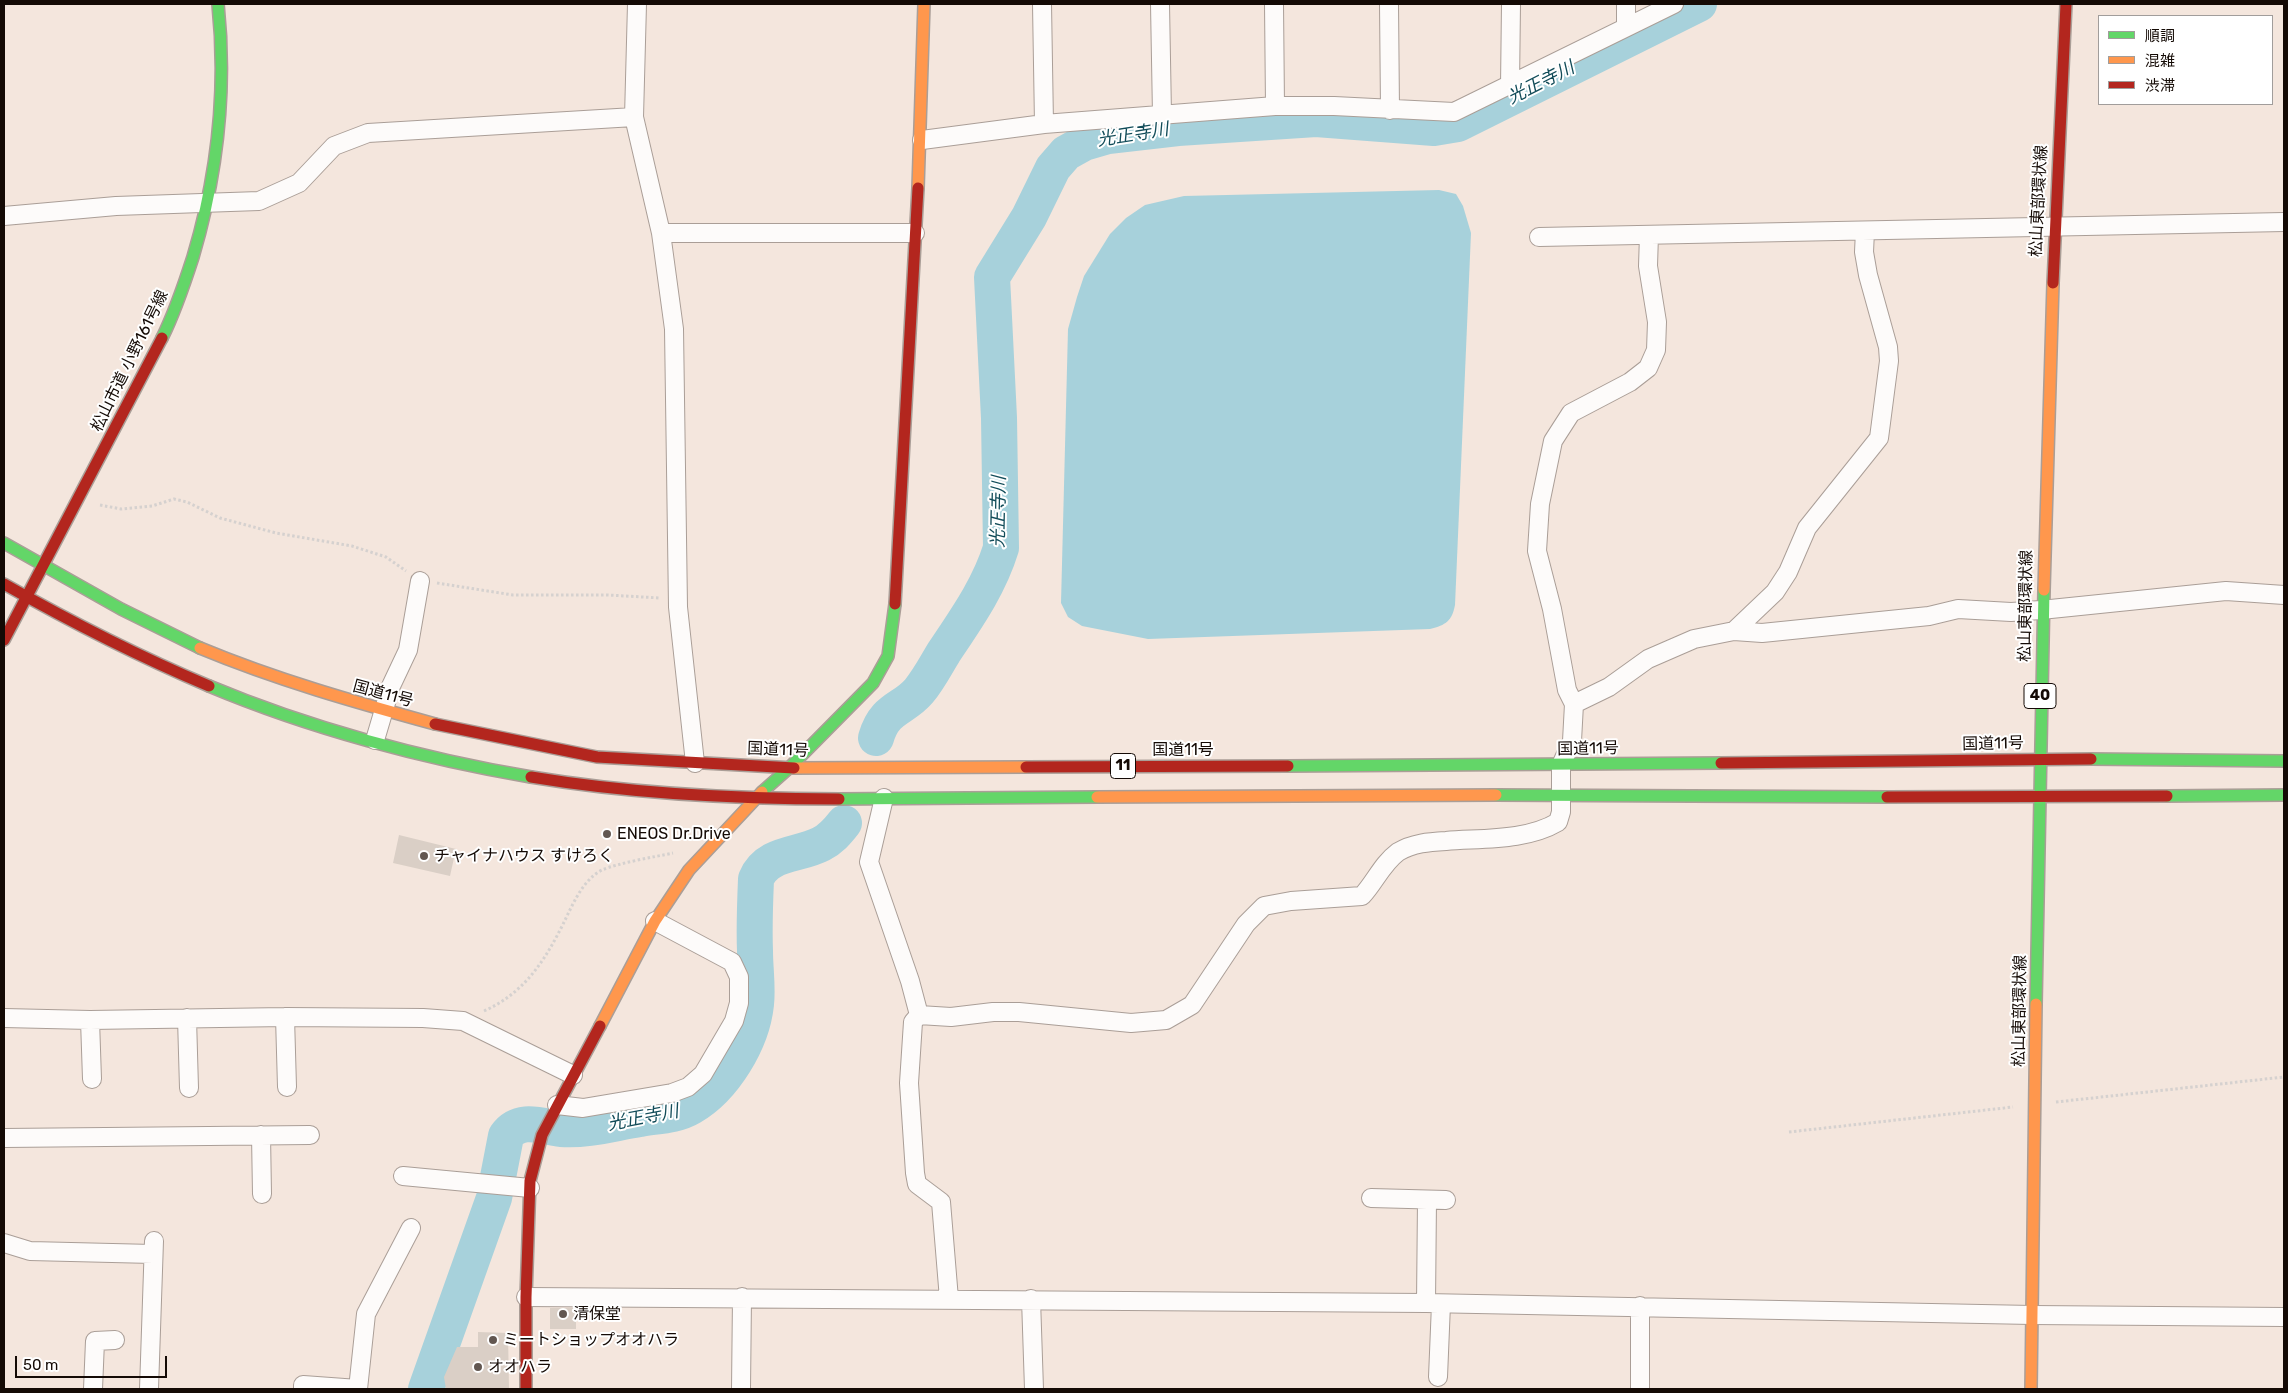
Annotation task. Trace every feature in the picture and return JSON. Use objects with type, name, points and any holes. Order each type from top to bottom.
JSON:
[{"type":"main road","name":"松山市道 小野161号線","points":[[4,640],[173,317],[192,263],[208,204],[219,135],[222,68],[218,4]]},
{"type":"main road","points":[[526,1389],[526,1297],[530,1188],[536,1152],[542,1135],[655,922],[689,870],[754,799],[789,768],[873,683],[888,656],[895,613],[915,233],[922,140],[924,4]]},
{"type":"main road","name":"松山東部環状線","points":[[2031,1389],[2041,610],[2054,227],[2066,4]]},
{"type":"main road","name":"国道11号","points":[[4,543],[43,567],[176,638],[245,667],[324,694],[382,711],[453,729],[597,757],[789,768],[1561,765],[2038,759],[2284,760]]},
{"type":"main road","name":"11","points":[[4,584],[104,640],[175,671],[306,720],[445,759],[593,787],[754,799],[1560,795],[2039,798],[2284,795]]},
{"type":"street","points":[[637,4],[634,117],[661,233],[674,329],[678,607],[695,763]]},
{"type":"street","points":[[1042,4],[1044,124]]},
{"type":"street","points":[[1160,4],[1162,115]]},
{"type":"street","points":[[1274,4],[1275,106]]},
{"type":"street","points":[[1389,4],[1390,110]]},
{"type":"street","points":[[1510,86],[1511,4]]},
{"type":"street","points":[[1626,4],[1626,25]]},
{"type":"street","points":[[922,140],[1044,124],[1275,106],[1334,106],[1454,112],[1510,86],[1626,25],[1674,4]]},
{"type":"street","points":[[4,216],[116,206],[259,201],[299,183],[334,146],[368,133],[634,117]]},
{"type":"street","points":[[1540,237],[2284,222]]},
{"type":"street","points":[[1734,631],[1775,592],[1788,572],[1807,528],[1879,438],[1889,361],[1888,347],[1868,275],[1864,231]]},
{"type":"street","points":[[661,233],[915,233]]},
{"type":"street","points":[[919,1015],[951,1017],[1019,1012],[1131,1022],[1166,1020],[1192,1005],[1246,924],[1264,906],[1291,901],[1362,896],[1387,862],[1398,853],[1418,844],[1523,834],[1547,828],[1558,822],[1561,765],[1572,741],[1574,704],[1568,690],[1552,609],[1537,552],[1540,504],[1553,441],[1571,413],[1630,382],[1648,368],[1656,350],[1657,322],[1648,266],[1649,235]]},
{"type":"street","points":[[374,740],[391,686],[408,650],[420,580]]},
{"type":"street","points":[[1574,704],[1609,687],[1648,659],[1694,639],[1734,631],[1762,633],[1928,616],[1958,609],[2011,612],[2041,610],[2226,591],[2284,595]]},
{"type":"street","points":[[884,798],[869,862],[910,981],[919,1015]]},
{"type":"street","points":[[554,1111],[672,1093],[688,1087],[703,1074],[734,1021],[739,1003],[739,977],[732,962],[655,922]]},
{"type":"street","points":[[919,1015],[913,1022],[909,1084],[914,1173],[917,1184],[941,1202],[949,1299]]},
{"type":"street","points":[[285,1017],[287,1087]]},
{"type":"street","points":[[4,1018],[90,1020],[285,1017],[423,1018],[463,1021],[573,1075]]},
{"type":"street","points":[[187,1018],[190,1088]]},
{"type":"street","points":[[90,1020],[92,1079]]},
{"type":"street","points":[[4,1138],[310,1135]]},
{"type":"street","points":[[261,1136],[262,1194]]},
{"type":"street","points":[[403,1176],[530,1188]]},
{"type":"street","points":[[1371,1198],[1446,1200]]},
{"type":"street","points":[[1427,1200],[1438,1377]]},
{"type":"street","points":[[303,1389],[303,1385],[358,1389],[366,1314],[411,1228]]},
{"type":"street","points":[[4,1243],[30,1251],[153,1247],[149,1389]]},
{"type":"street","points":[[526,1297],[1031,1299],[1640,1306],[2032,1315],[2284,1317]]},
{"type":"street","points":[[741,1389],[742,1297]]},
{"type":"street","points":[[1031,1299],[1034,1389]]},
{"type":"street","points":[[1640,1306],[1640,1389]]},
{"type":"street","points":[[93,1389],[95,1341],[115,1340]]},
{"type":"path","points":[[80,497],[98,505],[121,509],[152,506],[174,498],[187,502],[220,518],[276,533],[352,546],[386,557],[420,580],[513,595],[658,598],[678,607]]},
{"type":"path","points":[[463,1021],[502,1003],[520,989],[540,965],[587,882],[602,870],[676,852],[700,858]]},
{"type":"water","points":[[1439,190],[1456,194],[1463,206],[1471,233],[1455,605],[1450,619],[1440,626],[1430,629],[1148,639],[1082,626],[1068,617],[1061,603],[1068,329],[1084,276],[1110,234],[1126,218],[1145,205],[1184,196]]},
{"type":"building","name":"チャイナハウス すけろく","points":[[399,835],[456,849],[450,876],[393,863]]},
{"type":"building","name":"清保堂","points":[[550,1308],[576,1308],[576,1329],[550,1329]]},
{"type":"building","name":"オオハラ","points":[[478,1332],[508,1333],[509,1389],[446,1389],[444,1377],[457,1347],[478,1347]]},
{"type":"waterway","name":"光正寺川","points":[[876,738],[884,720],[913,697],[926,682],[969,615],[990,576],[1001,548],[999,418],[992,277],[1029,217],[1053,168],[1066,153],[1084,143],[1108,136],[1178,128],[1316,119],[1434,128],[1458,124],[1699,4]]},
{"type":"waterway","name":"光正寺川","points":[[426,1389],[494,1198],[506,1136],[517,1126],[531,1124],[561,1129],[581,1129],[672,1114],[691,1107],[715,1088],[734,1063],[742,1048],[749,1033],[756,1004],[756,879],[761,870],[775,859],[821,844],[834,835],[844,823]]},
{"type":"traffic: fast","points":[[162,338],[183,288],[202,226],[209,194],[221,100],[221,36],[218,4]]},
{"type":"traffic: fast","points":[[4,543],[121,609],[200,648]]},
{"type":"traffic: fast","points":[[2036,1004],[2044,590]]},
{"type":"traffic: fast","points":[[762,792],[789,768],[873,683],[888,656],[895,604]]},
{"type":"traffic: fast","points":[[209,686],[286,715],[367,741],[450,761],[531,777]]},
{"type":"traffic: fast","points":[[2091,759],[2284,761]]},
{"type":"traffic: fast","points":[[1288,766],[1721,763]]},
{"type":"traffic: fast","points":[[1496,795],[1887,797]]},
{"type":"traffic: fast","points":[[2167,796],[2284,795]]},
{"type":"traffic: fast","points":[[839,799],[1097,797]]},
{"type":"traffic: slow","points":[[918,188],[924,4]]},
{"type":"traffic: slow","points":[[2044,590],[2053,283]]},
{"type":"traffic: slow","points":[[200,648],[287,680],[435,724]]},
{"type":"traffic: slow","points":[[794,768],[1026,767]]},
{"type":"traffic: slow","points":[[600,1026],[655,921],[689,870],[762,792]]},
{"type":"traffic: slow","points":[[1097,797],[1496,795]]},
{"type":"traffic: slow","points":[[2031,1389],[2036,1004]]},
{"type":"traffic: jam","points":[[2053,283],[2066,4]]},
{"type":"traffic: jam","points":[[895,604],[918,188]]},
{"type":"traffic: jam","points":[[4,640],[162,338]]},
{"type":"traffic: jam","points":[[4,584],[105,638],[209,686]]},
{"type":"traffic: jam","points":[[435,724],[597,757],[794,768]]},
{"type":"traffic: jam","points":[[1721,763],[2091,759]]},
{"type":"traffic: jam","points":[[1026,767],[1288,766]]},
{"type":"traffic: jam","points":[[531,777],[608,788],[684,794],[761,798],[839,799]]},
{"type":"traffic: jam","points":[[1887,797],[2167,796]]},
{"type":"traffic: jam","points":[[526,1389],[526,1297],[530,1181],[542,1135],[600,1026]]},
{"type":"place","name":"ENEOS Dr.Drive","points":[[607,834]]},
{"type":"place","name":"チャイナハウス すけろく","points":[[424,856]]},
{"type":"place","name":"清保堂","points":[[563,1314]]},
{"type":"place","name":"ミートショップオオハラ","points":[[493,1340]]},
{"type":"place","name":"オオハラ","points":[[478,1367]]}]
